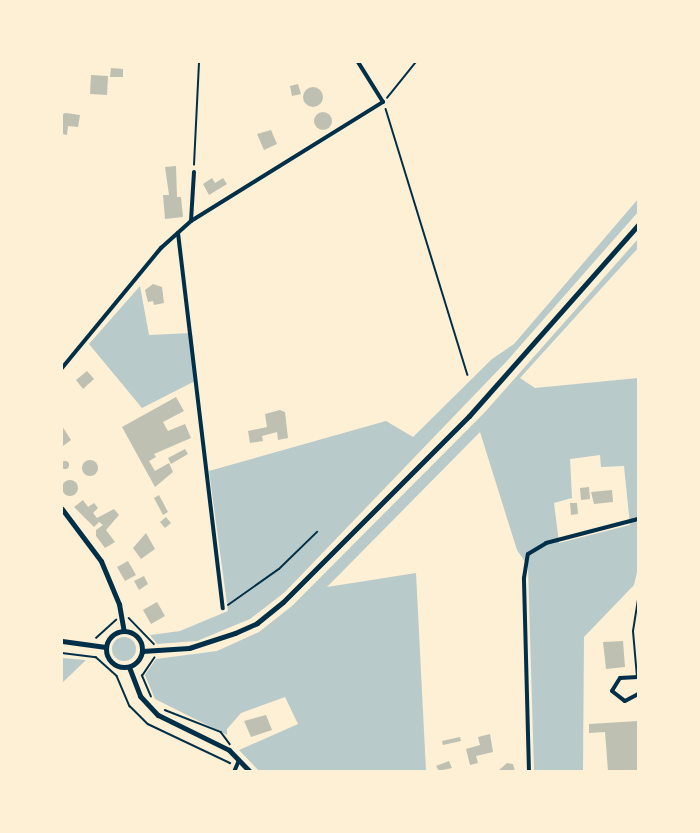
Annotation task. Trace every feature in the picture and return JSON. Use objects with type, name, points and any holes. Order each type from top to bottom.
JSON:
[{"type":"main road","points":[[142,651],[189,648],[235,633],[257,623],[283,602],[470,416],[639,225]]},
{"type":"main road","points":[[62,509],[101,561],[122,619],[124,631]]},
{"type":"main road","points":[[124,631],[138,637],[142,651],[140,659],[129,667],[112,663],[106,647],[110,637],[124,631]]},
{"type":"main road","points":[[62,641],[106,647]]},
{"type":"main road","points":[[129,667],[140,696],[158,715],[229,750],[250,771]]},
{"type":"street","points":[[62,368],[178,233],[191,221],[382,102],[358,62]]},
{"type":"street","points":[[191,221],[194,172]]},
{"type":"street","points":[[178,233],[223,608]]},
{"type":"street","points":[[529,771],[524,578],[528,554],[536,548],[639,519]]},
{"type":"street","points":[[638,677],[620,678],[612,691],[625,701],[639,694]]},
{"type":"street","points":[[234,769],[240,760]]},
{"type":"lane","points":[[638,677],[633,631],[639,599]]},
{"type":"path","points":[[194,172],[199,62]]},
{"type":"path","points":[[416,62],[395,92],[382,102],[468,375]]},
{"type":"path","points":[[223,608],[270,576],[317,532]]},
{"type":"path","points":[[94,657],[96,636],[113,621],[122,619]]},
{"type":"path","points":[[62,653],[94,657],[117,676],[130,706],[148,724],[234,769]]},
{"type":"path","points":[[142,676],[153,701]]},
{"type":"path","points":[[158,705],[221,732],[230,740],[229,750]]},
{"type":"shaded area","points":[[638,199],[638,212],[506,362],[285,592],[250,619],[197,641],[157,644],[150,635],[180,631],[228,611],[209,471],[386,421],[413,437],[492,359],[514,344]]},
{"type":"shaded area","points":[[638,239],[638,248],[520,378],[535,388],[638,378],[638,568],[634,585],[584,637],[583,771],[534,771],[528,566],[517,550],[480,432],[327,587],[416,573],[426,771],[259,771],[239,750],[298,724],[285,697],[241,713],[227,729],[227,735],[155,699],[145,675],[156,659],[217,651],[259,632],[292,606],[485,412]],"holes":[[[600,455],[601,467],[624,466],[630,525],[559,543],[554,503],[572,498],[570,459]]]},
{"type":"shaded area","points":[[140,286],[149,335],[192,333],[197,380],[142,408],[89,344]]},
{"type":"shaded area","points":[[124,637],[133,640],[136,649],[133,658],[124,661],[115,658],[112,649],[115,640]]},
{"type":"shaded area","points":[[62,658],[86,660],[62,683]]},
{"type":"building","points":[[111,68],[123,69],[123,77],[110,77]]},
{"type":"building","points":[[91,75],[108,76],[107,95],[90,94]]},
{"type":"building","points":[[298,84],[301,94],[292,96],[290,86]]},
{"type":"building","points":[[313,87],[320,90],[323,97],[320,104],[313,107],[306,104],[303,97],[306,90]]},
{"type":"building","points":[[323,112],[329,115],[332,121],[329,127],[323,130],[317,127],[314,121],[317,115]]},
{"type":"building","points":[[62,114],[80,115],[78,127],[68,126],[67,135],[62,134]]},
{"type":"building","points":[[271,130],[277,144],[264,150],[257,134]]},
{"type":"building","points":[[176,166],[177,197],[181,197],[183,217],[165,219],[163,195],[169,195],[165,167]]},
{"type":"building","points":[[212,178],[215,183],[223,178],[227,184],[209,195],[203,184]]},
{"type":"building","points":[[153,284],[162,287],[164,303],[154,305],[153,301],[148,302],[145,290]]},
{"type":"building","points":[[87,371],[94,379],[83,389],[76,380]]},
{"type":"building","points":[[176,397],[184,411],[163,422],[168,431],[185,424],[191,438],[154,454],[156,457],[149,461],[155,471],[169,463],[173,472],[155,487],[122,427]]},
{"type":"building","points":[[280,410],[285,412],[288,438],[278,440],[277,432],[262,436],[263,441],[250,443],[248,431],[267,427],[265,414]]},
{"type":"building","points":[[62,426],[71,440],[63,446],[62,444]]},
{"type":"building","points":[[185,449],[188,454],[171,464],[168,458]]},
{"type":"building","points":[[90,460],[96,462],[98,468],[96,474],[90,476],[84,474],[82,468],[84,462]]},
{"type":"building","points":[[65,461],[69,465],[65,469],[61,465]]},
{"type":"building","points":[[70,480],[76,482],[78,488],[76,494],[70,496],[64,494],[62,488],[64,482]]},
{"type":"building","points":[[589,487],[590,499],[581,500],[580,488]]},
{"type":"building","points":[[612,490],[613,502],[594,504],[591,492]]},
{"type":"building","points":[[159,495],[168,512],[163,515],[154,498]]},
{"type":"building","points":[[83,500],[88,507],[94,503],[98,508],[93,513],[97,518],[114,509],[119,515],[106,530],[115,542],[105,548],[96,536],[96,530],[103,525],[99,522],[94,527],[74,507]]},
{"type":"building","points":[[570,503],[577,503],[578,514],[571,515]]},
{"type":"building","points":[[166,517],[171,523],[165,528],[160,522]]},
{"type":"building","points":[[146,533],[155,549],[141,559],[133,548]]},
{"type":"building","points":[[128,561],[136,575],[125,581],[117,567]]},
{"type":"building","points":[[144,576],[148,584],[139,590],[134,581]]},
{"type":"building","points":[[157,602],[165,616],[151,624],[143,610]]},
{"type":"building","points":[[623,641],[625,667],[606,669],[603,642]]},
{"type":"building","points":[[266,715],[272,730],[251,737],[244,721]]},
{"type":"building","points":[[638,721],[638,771],[608,771],[605,732],[589,733],[589,724]]},
{"type":"building","points":[[490,734],[493,752],[476,756],[478,763],[470,765],[466,749],[480,745],[478,737]]},
{"type":"building","points":[[460,737],[461,741],[443,745],[442,741]]},
{"type":"building","points":[[449,761],[452,768],[439,771],[436,766]]},
{"type":"building","points":[[507,763],[513,764],[515,771],[498,771]]}]
